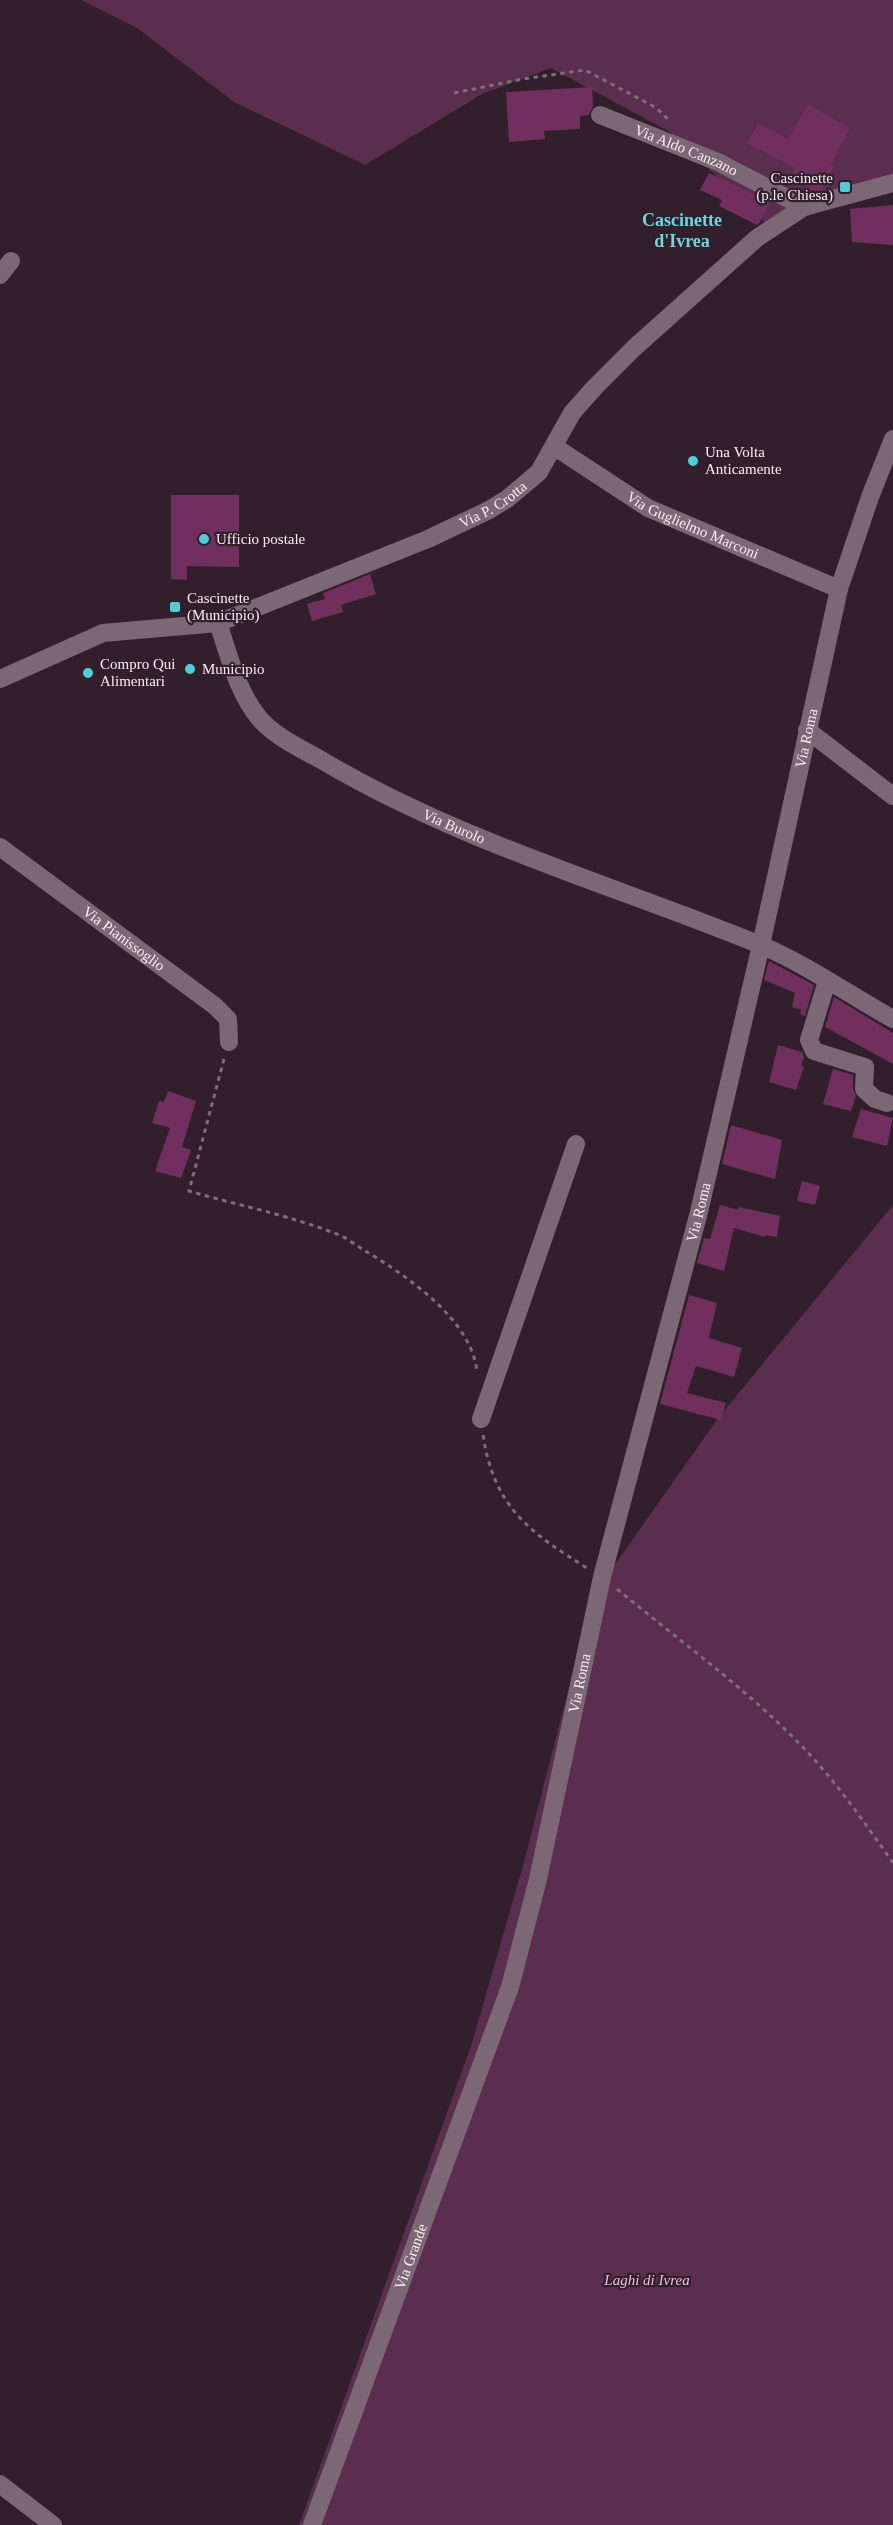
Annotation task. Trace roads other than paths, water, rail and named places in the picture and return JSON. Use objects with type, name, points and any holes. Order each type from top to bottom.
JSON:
[{"type":"street","name":"Via Aldo Canzano","points":[[600,115],[718,162],[804,207]]},
{"type":"street","name":"Via P. Crotta","points":[[0,679],[103,633],[218,622],[462,524],[507,499],[539,471],[555,447],[572,413],[594,388],[634,348],[758,238],[804,207],[893,183]]},
{"type":"street","name":"Via Roma","points":[[510,1987],[538,1879],[602,1577],[699,1212],[761,945],[839,589],[870,497],[893,439]]},
{"type":"street","name":"Via Guglielmo Marconi","points":[[555,447],[648,508],[839,589]]},
{"type":"street","name":"Via Burolo","points":[[218,622],[241,691],[260,719],[287,740],[362,785],[511,849],[761,945],[893,1019]]},
{"type":"street","points":[[807,730],[893,796]]},
{"type":"street","name":"Via Pianissoglio","points":[[0,847],[215,1006],[228,1019],[229,1042]]},
{"type":"street","points":[[827,981],[809,1040],[814,1051],[865,1067],[864,1089],[875,1099],[887,1103]]},
{"type":"street","points":[[481,1419],[576,1144]]},
{"type":"street","name":"Via Grande","points":[[312,2525],[510,1987]]},
{"type":"street","points":[[0,2484],[53,2525]]},
{"type":"place","name":"Cascinette (p.le Chiesa)","points":[[845,187]]},
{"type":"place","name":"Una Volta Anticamente","points":[[693,461]]},
{"type":"place","name":"Ufficio postale","points":[[204,539]]},
{"type":"place","name":"Cascinette (Municipio)","points":[[175,607]]},
{"type":"place","name":"Municipio","points":[[190,669]]},
{"type":"place","name":"Compro Qui Alimentari","points":[[88,673]]},
{"type":"district","name":"Cascinette d'Ivrea","points":[[682,230]]},
{"type":"park label","name":"Laghi di Ivrea","points":[[647,2280]]}]
